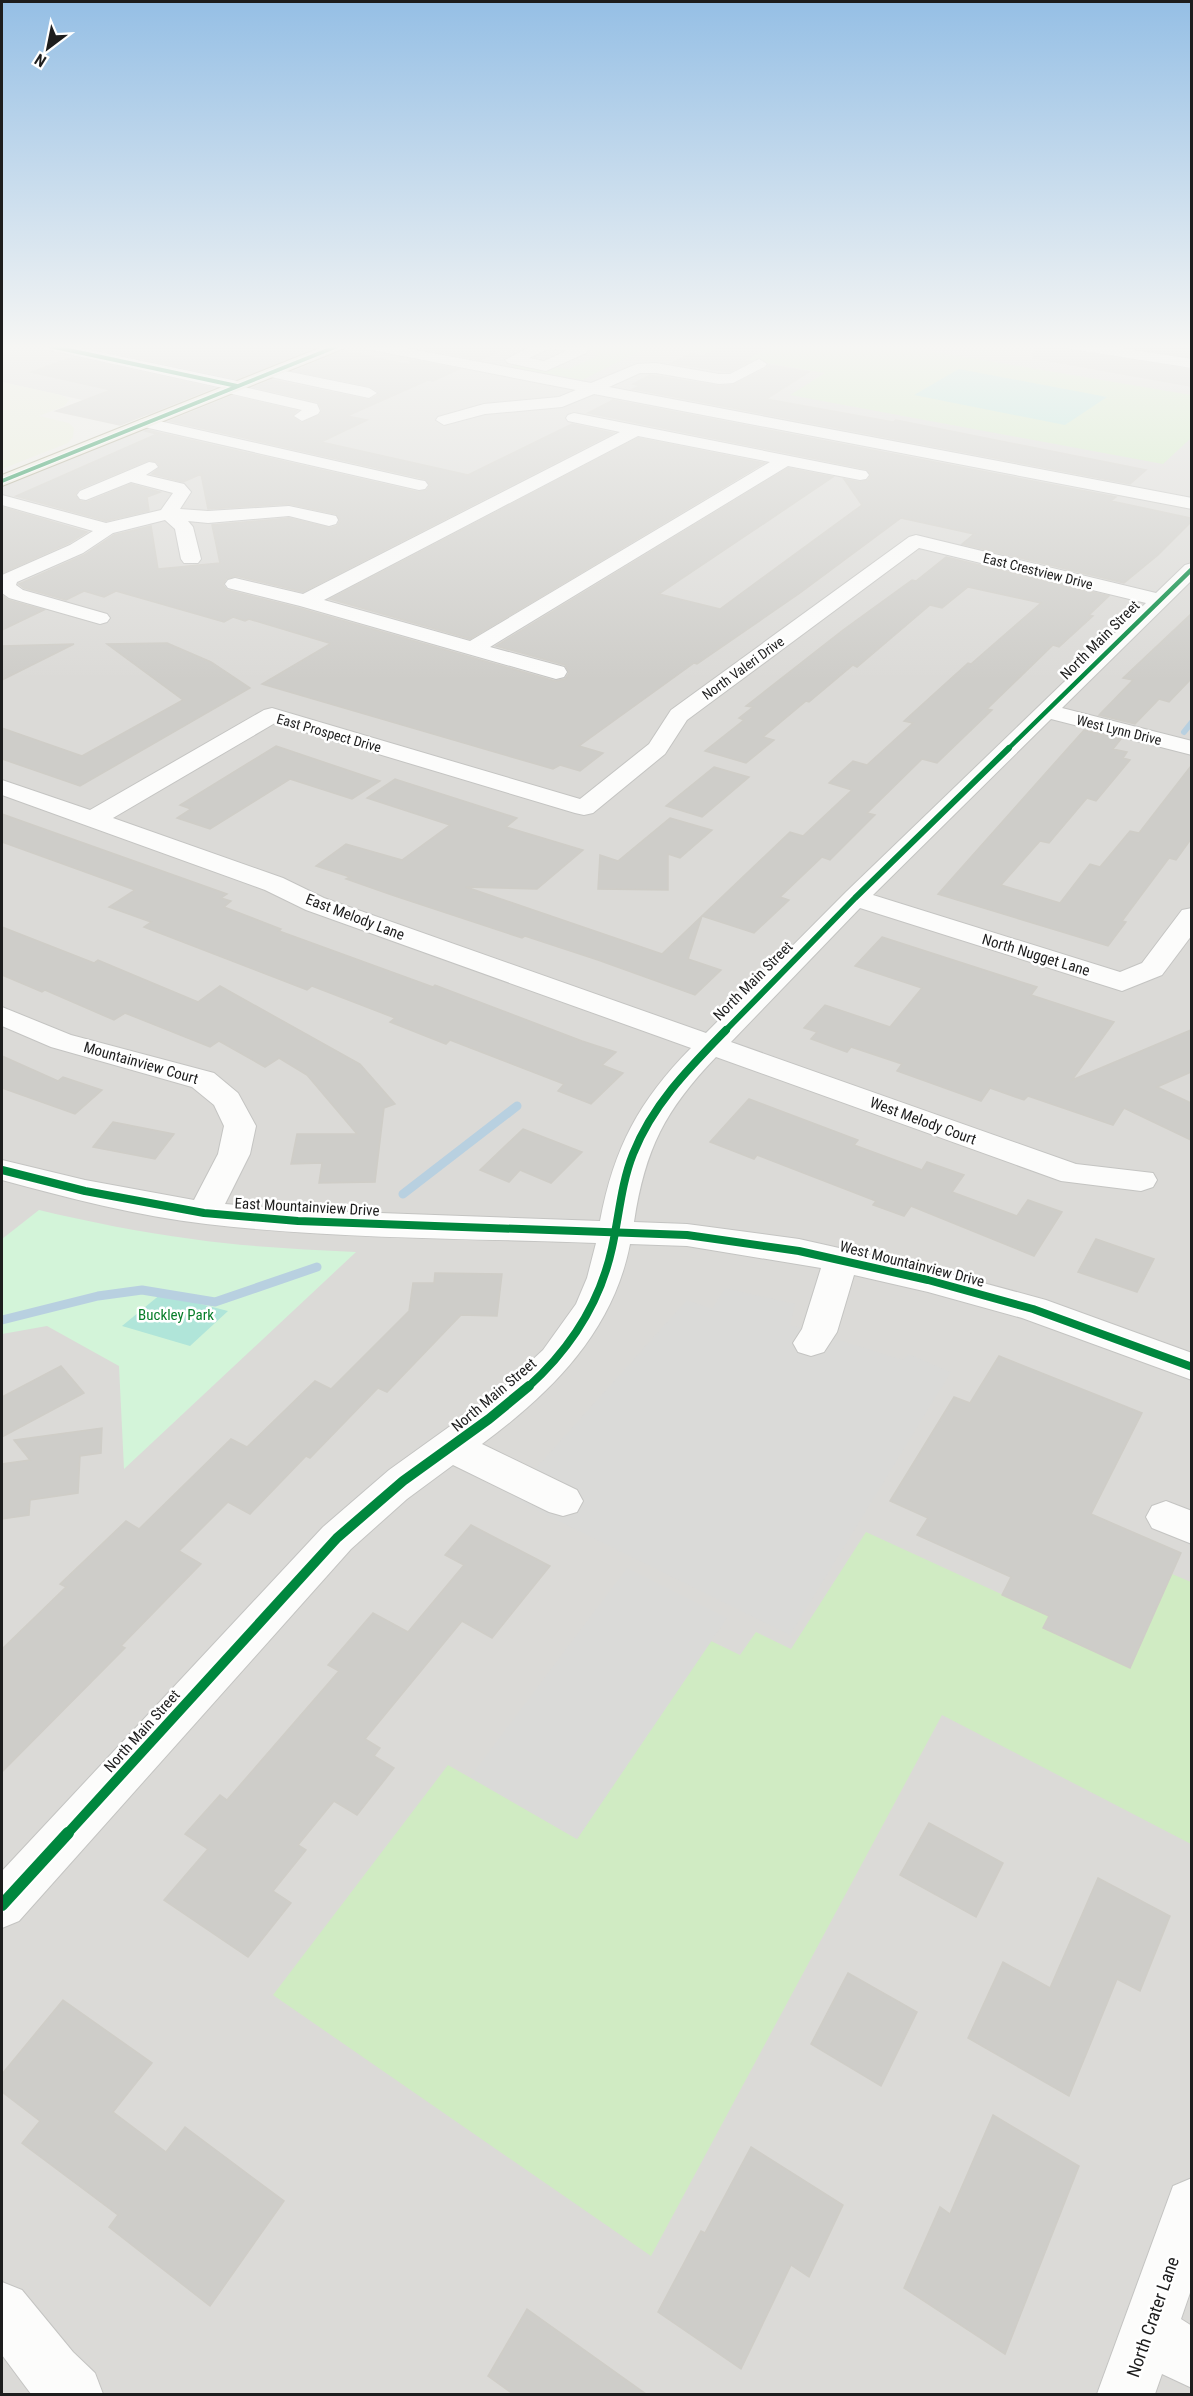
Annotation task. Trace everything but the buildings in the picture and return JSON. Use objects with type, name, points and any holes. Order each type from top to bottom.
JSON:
[{"type":"main road","points":[[2,481],[62,457]]},
{"type":"street","points":[[295,457],[419,485]]},
{"type":"street","points":[[306,601],[585,457]]},
{"type":"street","points":[[770,457],[860,475]]},
{"type":"street","points":[[947,457],[1191,504]]},
{"type":"street","points":[[473,648],[786,460]]},
{"type":"street","points":[[86,495],[157,464]]},
{"type":"street","points":[[130,476],[178,488],[182,492],[168,514]]},
{"type":"street","points":[[2,500],[106,529],[168,514],[208,517],[289,511],[329,520]]},
{"type":"street","points":[[168,514],[184,527],[191,559]]},
{"type":"street","points":[[100,618],[16,594],[6,586],[8,579],[89,542],[103,534],[106,529]]},
{"type":"street","name":"East Crestview Drive","points":[[916,541],[1160,600]]},
{"type":"street","name":"North Valeri Drive","points":[[584,808],[657,749],[665,741],[670,725],[679,715],[916,541]]},
{"type":"street","name":"North Main Street","points":[[2,1905],[337,1538],[375,1502],[452,1448],[521,1394],[559,1357],[593,1304],[606,1273],[616,1232],[624,1182],[657,1106],[710,1044],[855,898],[1191,569]]},
{"type":"street","points":[[235,584],[306,601],[556,672]]},
{"type":"street","name":"West Lynn Drive","points":[[1047,711],[1191,748]]},
{"type":"street","name":"East Prospect Drive","points":[[93,819],[272,715],[584,808]]},
{"type":"street","name":"East Melody Lane","points":[[2,787],[274,884],[315,904],[710,1044]]},
{"type":"street","name":"North Nugget Lane","points":[[855,898],[1122,982],[1152,969],[1191,916]]},
{"type":"street","name":"Mountainview Court","points":[[2,1016],[61,1041],[203,1080],[227,1100],[240,1126],[234,1154],[204,1214]]},
{"type":"street","name":"West Melody Court","points":[[710,1044],[1072,1174],[1140,1180]]},
{"type":"street","name":"East Mountainview Drive","points":[[2,1170],[85,1191],[204,1214],[310,1221],[616,1232]]},
{"type":"street","name":"West Mountainview Drive","points":[[616,1232],[687,1235],[799,1251],[928,1280],[1033,1309],[1191,1367]]},
{"type":"street","points":[[811,1343],[819,1332],[841,1260]]},
{"type":"street","points":[[452,1448],[563,1501]]},
{"type":"street","name":"North Crater Lane","points":[[1126,2394],[1169,2345],[1191,2205]]},
{"type":"street","points":[[2,2310],[52,2373],[74,2394]]},
{"type":"shaded area","points":[[61,457],[1191,457],[1191,2394],[2,2394],[2,481]]},
{"type":"shaded area","points":[[725,1288],[795,1304],[790,1325],[903,1360],[909,1354],[951,1372],[790,1635],[510,1497],[687,1300],[712,1309]]},
{"type":"shaded area","points":[[627,1568],[727,1618],[577,1839],[470,1777]]},
{"type":"green space","points":[[2,457],[33,457],[2,469]]},
{"type":"green space","points":[[1124,457],[1171,457],[1163,464]]},
{"type":"green space","name":"Buckley Park","points":[[39,1210],[96,1223],[212,1242],[356,1252],[124,1469],[119,1366],[47,1326],[2,1334],[2,1239]]},
{"type":"green space","points":[[161,1294],[228,1311],[190,1346],[122,1326]]},
{"type":"green space","points":[[866,1532],[1049,1616],[1043,1628],[1130,1668],[1172,1574],[1191,1582],[1191,1844],[942,1715],[651,2256],[273,1995],[448,1765],[577,1839],[711,1641],[740,1655],[756,1632],[791,1649]]},
{"type":"waterway","points":[[1184,732],[1192,722]]},
{"type":"waterway","points":[[403,1194],[517,1106]]},
{"type":"waterway","points":[[2,1320],[98,1296],[142,1290],[215,1302],[317,1267]]},
{"type":"cycle path","points":[[2,481],[62,457]]},
{"type":"cycle path","points":[[2,1905],[337,1538],[403,1481],[513,1400],[555,1359],[575,1335],[599,1292],[609,1262],[624,1184],[633,1155],[654,1113],[681,1076],[855,898],[1192,569]]},
{"type":"cycle path","points":[[2,1170],[85,1191],[204,1213],[298,1221],[687,1235],[799,1251],[928,1280],[1033,1309],[1192,1367]]}]
